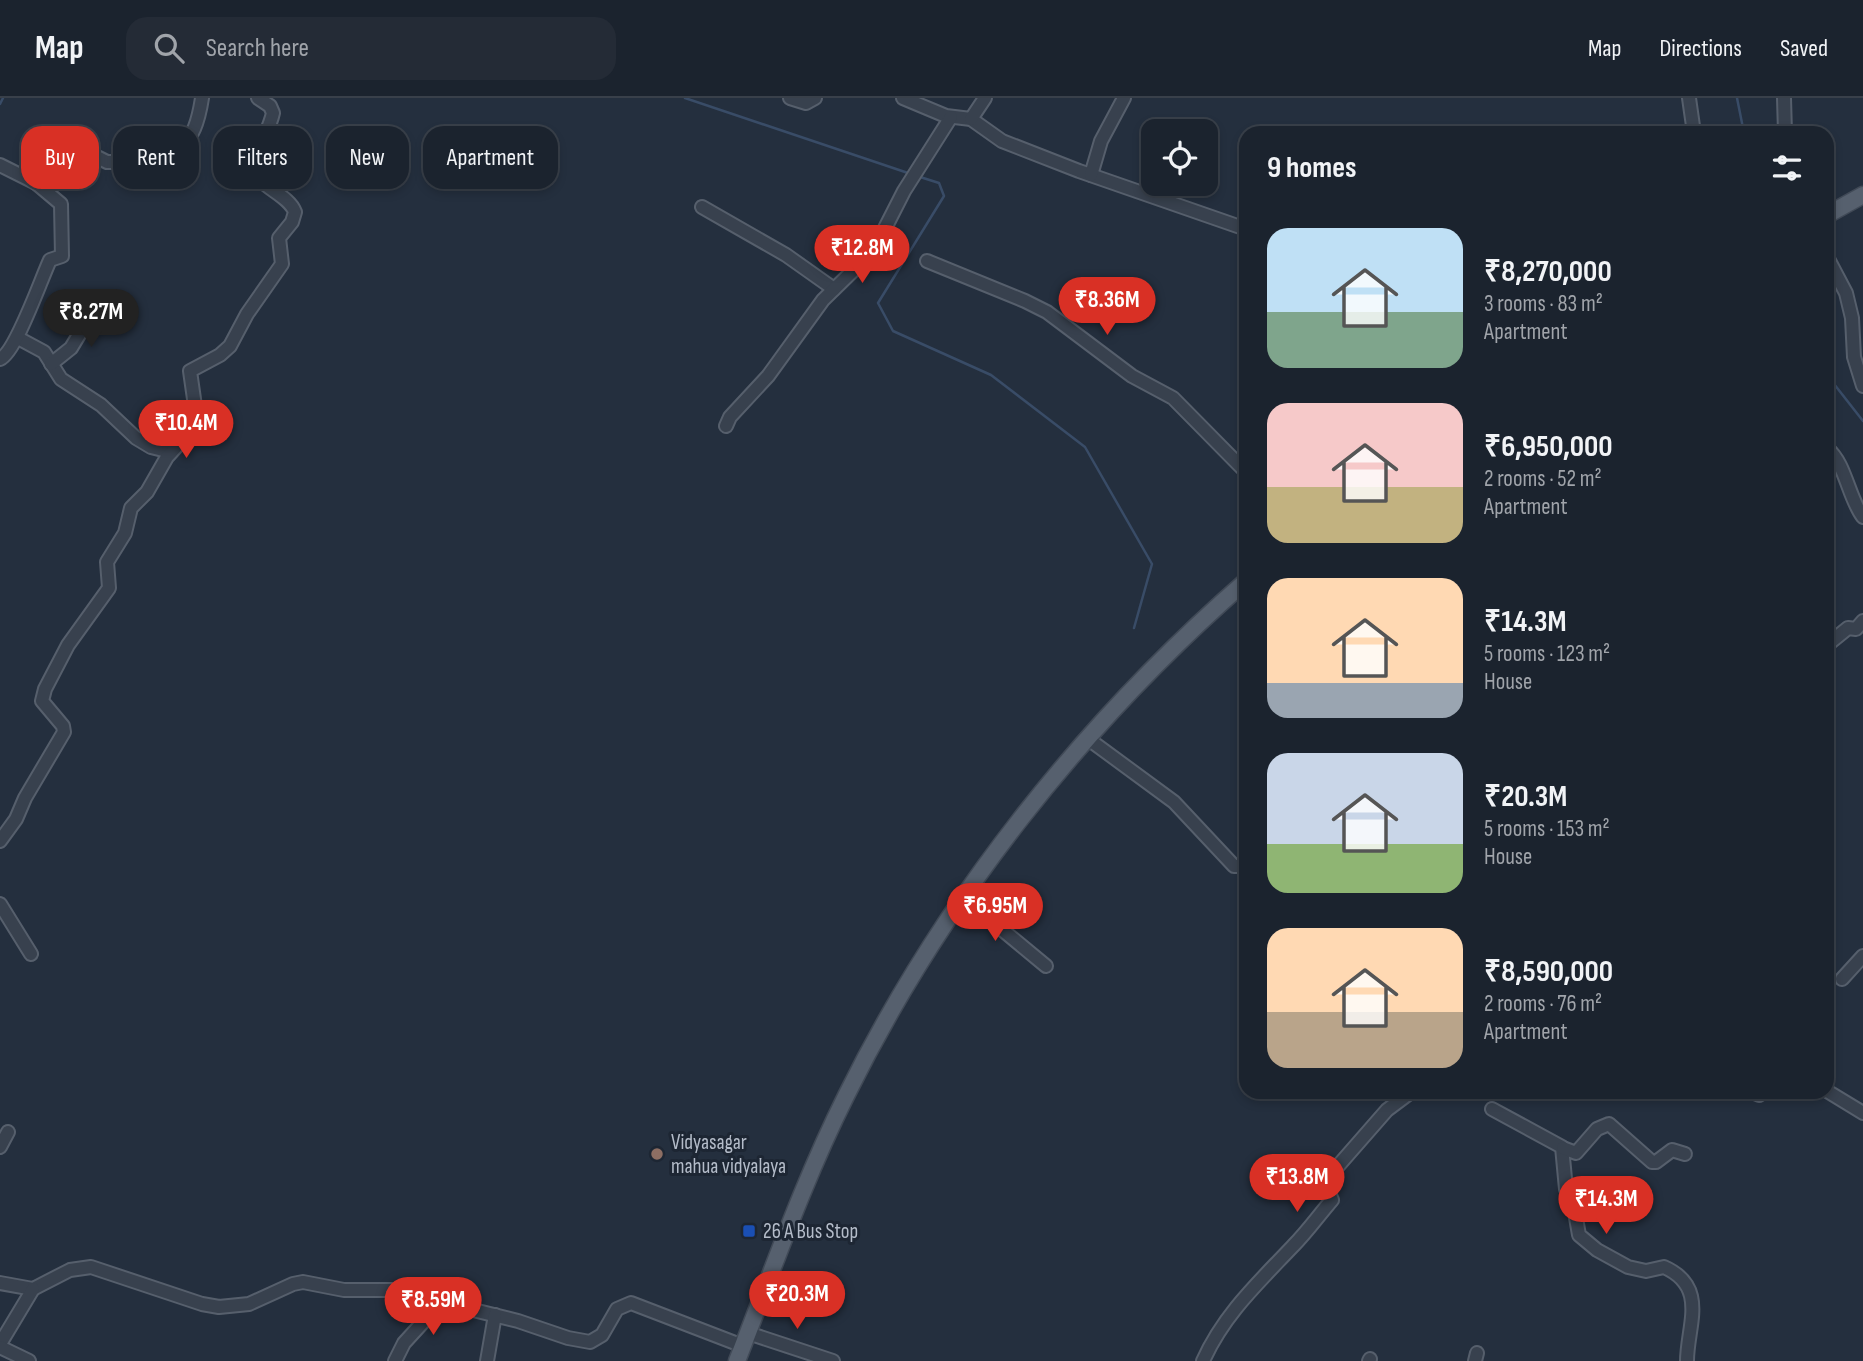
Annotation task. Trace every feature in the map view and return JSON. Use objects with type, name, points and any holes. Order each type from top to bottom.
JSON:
[{"type":"main road","points":[[1834,211],[1863,194]]},
{"type":"main road","points":[[743,1347],[804,1187],[846,1095],[918,968],[964,898],[1037,799],[1087,738],[1164,656],[1239,587]]},
{"type":"street","points":[[194,126],[200,115],[202,98]]},
{"type":"street","points":[[0,841],[16,819],[25,798],[64,732],[63,726],[43,703],[42,695],[68,645],[109,588],[107,562],[123,537],[130,511],[150,488],[171,452],[187,435],[195,409],[190,371],[220,355],[230,346],[247,314],[280,268],[282,259],[279,238],[294,219],[294,209],[286,198],[259,180],[255,173],[256,160],[273,113],[271,107],[258,98]]},
{"type":"street","points":[[790,98],[806,103],[815,98]]},
{"type":"street","points":[[903,98],[951,117],[971,118],[1007,143],[1239,227]]},
{"type":"street","points":[[971,118],[985,98]]},
{"type":"street","points":[[1091,175],[1101,141],[1124,98]]},
{"type":"street","points":[[1689,98],[1693,126]]},
{"type":"street","points":[[1784,98],[1785,126]]},
{"type":"street","points":[[726,426],[729,419],[768,376],[806,322],[878,242],[904,191],[951,117]]},
{"type":"street","points":[[0,165],[21,176]]},
{"type":"street","points":[[0,359],[6,356],[18,338],[23,320],[50,260],[62,256],[61,204],[43,189]]},
{"type":"street","points":[[702,207],[786,255],[834,289]]},
{"type":"street","points":[[927,261],[1025,300],[1047,313],[1132,376],[1173,398],[1239,465]]},
{"type":"street","points":[[1834,270],[1846,293],[1858,346],[1863,386]]},
{"type":"street","points":[[51,364],[71,348],[97,305]]},
{"type":"street","points":[[18,338],[44,352],[61,379],[101,405],[136,438],[151,447],[171,452]]},
{"type":"street","points":[[1834,456],[1863,517]]},
{"type":"street","points":[[1834,639],[1848,628],[1856,629],[1863,621]]},
{"type":"street","points":[[1087,738],[1174,802],[1234,866],[1239,866]]},
{"type":"street","points":[[964,898],[1046,966]]},
{"type":"street","points":[[0,904],[31,954]]},
{"type":"street","points":[[1842,979],[1863,956]]},
{"type":"street","points":[[1834,1095],[1863,1114]]},
{"type":"street","points":[[1203,1361],[1234,1308],[1300,1239],[1332,1200],[1324,1182],[1387,1110],[1402,1099]]},
{"type":"street","points":[[1492,1109],[1576,1153],[1593,1132],[1609,1124],[1648,1161],[1656,1162],[1672,1150],[1685,1154]]},
{"type":"street","points":[[0,1147],[8,1132]]},
{"type":"street","points":[[1563,1148],[1566,1189],[1575,1212],[1579,1235],[1597,1250],[1628,1267],[1641,1270],[1661,1267],[1669,1269],[1686,1287],[1694,1309],[1688,1338],[1688,1361]]},
{"type":"street","points":[[29,1361],[0,1345],[33,1289],[70,1270],[85,1267],[219,1307],[255,1303],[293,1284],[306,1282],[344,1290],[392,1290],[590,1342],[602,1335],[617,1309],[631,1303],[743,1347],[833,1361]]},
{"type":"street","points":[[0,1283],[33,1289]]},
{"type":"street","points":[[395,1361],[404,1343],[425,1321],[433,1299]]},
{"type":"street","points":[[487,1361],[495,1315]]},
{"type":"waterway","points":[[0,104],[3,98]]},
{"type":"waterway","points":[[685,98],[911,174]]},
{"type":"waterway","points":[[1737,98],[1743,126]]},
{"type":"waterway","points":[[917,176],[939,183],[944,196],[878,303],[893,331],[991,375],[1085,447],[1152,564],[1134,628]]},
{"type":"waterway","points":[[1834,384],[1863,421]]},
{"type":"place","name":"Vidyasagar mahua vidyalaya","points":[[657,1154]]},
{"type":"place","name":"26 A Bus Stop","points":[[749,1231]]}]
